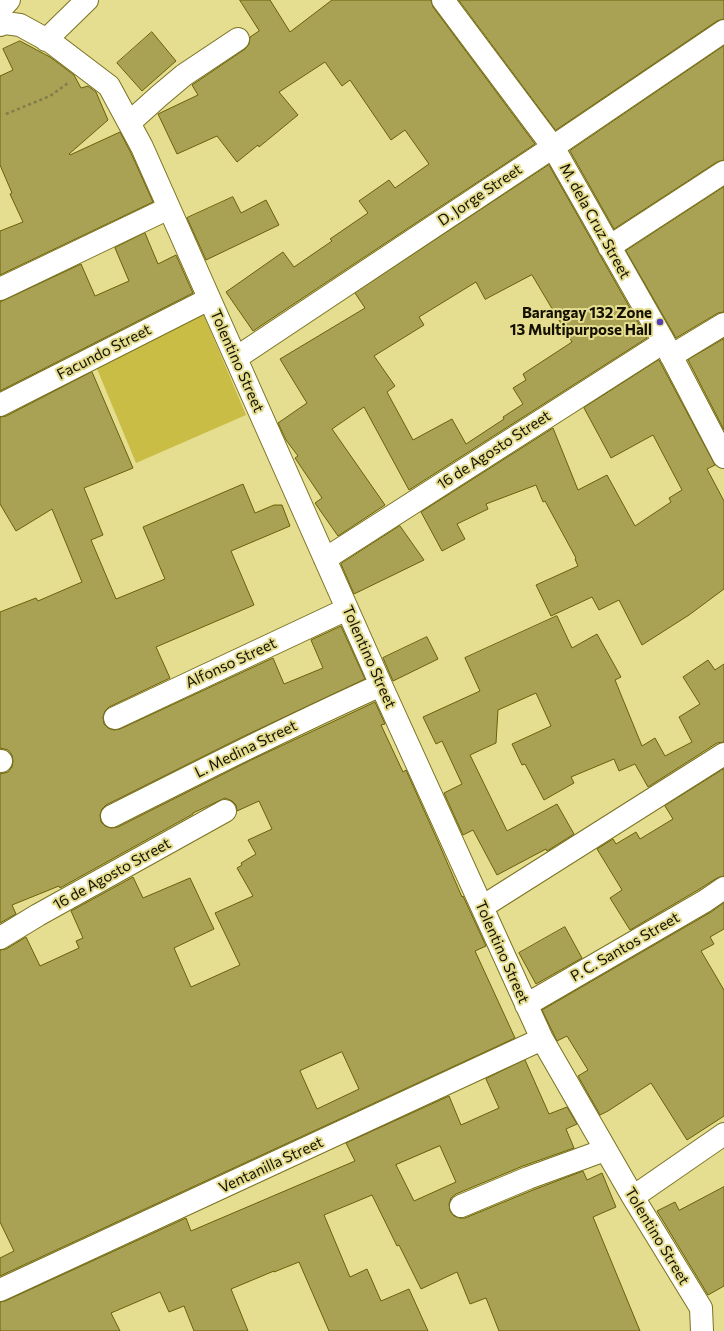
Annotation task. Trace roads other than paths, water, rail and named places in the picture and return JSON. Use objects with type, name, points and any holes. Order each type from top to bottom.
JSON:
[{"type":"street","points":[[0,10],[9,0]]},
{"type":"street","points":[[46,40],[87,0]]},
{"type":"street","name":"M. dela Cruz Street","points":[[443,0],[553,147],[667,349],[724,457]]},
{"type":"street","name":"Tolentino Street","points":[[0,25],[5,23],[20,25],[51,42],[109,86],[142,147],[381,685],[542,1040],[633,1198],[701,1308],[702,1331]]},
{"type":"street","name":"D. Jorge Street","points":[[236,358],[724,31]]},
{"type":"street","points":[[129,123],[184,75],[238,39]]},
{"type":"street","points":[[609,248],[724,172]]},
{"type":"street","points":[[0,289],[169,208]]},
{"type":"street","name":"Facundo Street","points":[[0,405],[209,299]]},
{"type":"street","name":"16 de Agosto Street","points":[[325,559],[667,349],[724,324]]},
{"type":"street","name":"Alfonso Street","points":[[115,718],[347,608]]},
{"type":"street","name":"L. Medina Street","points":[[112,816],[241,751],[381,685]]},
{"type":"street","points":[[482,907],[724,754]]},
{"type":"street","name":"16 de Agosto Street","points":[[0,938],[38,915],[226,811]]},
{"type":"street","name":"P. C. Santos Street","points":[[526,1005],[724,888]]},
{"type":"street","name":"Ventanilla Street","points":[[0,1290],[542,1040]]},
{"type":"street","points":[[633,1198],[724,1134]]},
{"type":"street","points":[[461,1206],[528,1178],[605,1150]]},
{"type":"place","name":"Barangay 132 Zone 13 Multipurpose Hall","points":[[660,322]]}]
